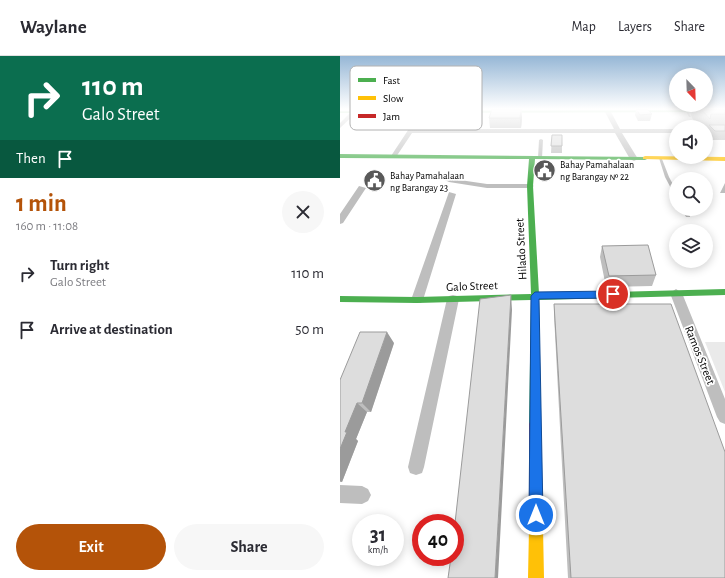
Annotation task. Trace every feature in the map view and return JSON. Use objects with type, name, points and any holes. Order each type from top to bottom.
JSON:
[{"type":"street","points":[[394,156],[408,133]]},
{"type":"street","points":[[619,133],[634,159]]},
{"type":"street","points":[[340,156],[725,159]]},
{"type":"street","name":"Hilado Street","points":[[536,158],[530,186],[535,296],[536,578]]},
{"type":"street","points":[[449,180],[487,186],[530,186]]},
{"type":"street","points":[[340,221],[362,188]]},
{"type":"street","points":[[417,300],[452,194]]},
{"type":"street","name":"Galo Street","points":[[340,299],[417,300],[725,292]]},
{"type":"street","name":"Ramos Street","points":[[676,294],[725,417]]},
{"type":"street","points":[[416,467],[452,299]]},
{"type":"street","points":[[340,494],[362,495]]},
{"type":"lane","points":[[536,158],[541,140]]},
{"type":"lane","points":[[660,159],[669,181]]},
{"type":"shaded area","points":[[705,342],[725,342],[725,392]]},
{"type":"building","points":[[552,135],[562,135],[562,146],[551,146]]},
{"type":"building","points":[[648,245],[656,275],[609,276],[602,246]]},
{"type":"building","points":[[511,295],[495,578],[448,578],[450,566],[464,566],[464,514],[456,514],[480,299]]},
{"type":"building","points":[[554,304],[671,304],[725,452],[725,578],[571,578]]},
{"type":"building","points":[[360,332],[387,332],[362,403],[357,403],[345,432],[347,432],[340,449],[340,380]]},
{"type":"traffic: fast","points":[[340,156],[645,158]]},
{"type":"traffic: fast","points":[[532,158],[530,186],[535,295],[535,424]]},
{"type":"traffic: fast","points":[[340,299],[417,300],[725,292]]},
{"type":"traffic: slow","points":[[645,158],[725,159]]},
{"type":"traffic: slow","points":[[536,528],[536,578]]},
{"type":"traffic: jam","points":[[535,424],[536,528]]},
{"type":"place","name":"Bahay Pamahalaan ng Barangay № 22","points":[[545,170]]},
{"type":"place","name":"Bahay Pamahalaan ng Barangay 23","points":[[375,181]]},
{"type":"route","points":[[536,515],[535,296],[613,294]]}]
